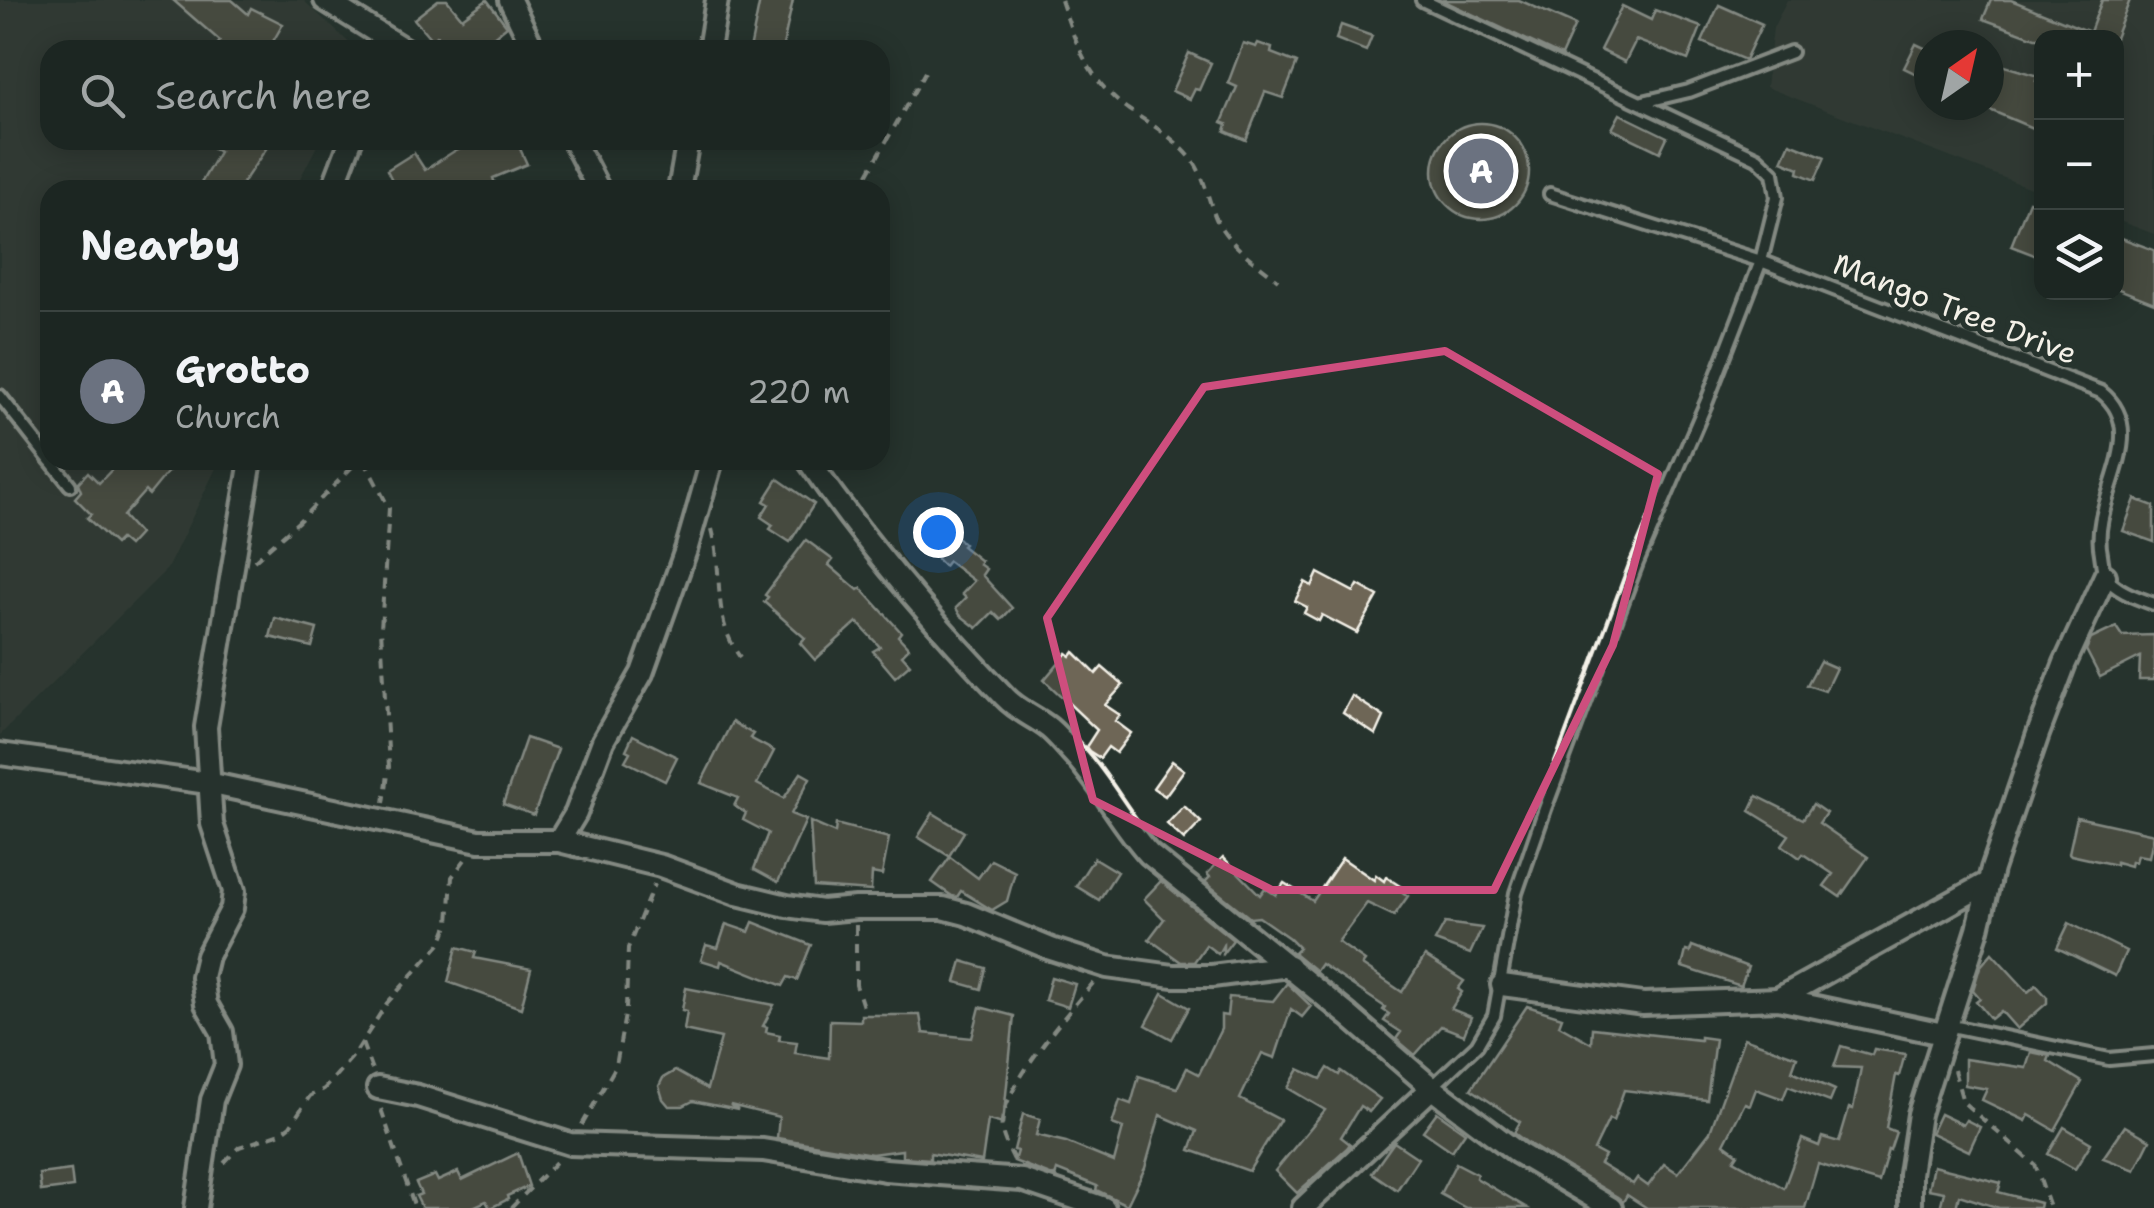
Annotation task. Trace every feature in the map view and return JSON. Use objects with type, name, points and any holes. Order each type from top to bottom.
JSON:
[{"type":"street","points":[[324,0],[383,40]]},
{"type":"street","points":[[510,0],[529,40]]},
{"type":"street","points":[[711,40],[717,0]]},
{"type":"street","points":[[336,180],[347,150]]},
{"type":"street","points":[[578,150],[594,180]]},
{"type":"street","points":[[681,180],[686,150]]},
{"type":"street","points":[[196,1208],[212,1100],[226,1065],[222,1032],[206,1004],[202,978],[207,956],[232,908],[234,891],[212,824],[206,727],[249,470]]},
{"type":"street","points":[[559,841],[576,813],[612,724],[642,673],[673,589],[709,470]]},
{"type":"street","points":[[815,470],[941,631],[1022,714],[1048,727],[1074,753],[1095,778],[1127,830],[1149,854],[1432,1088],[1518,1153],[1590,1201],[1610,1208]]},
{"type":"street","points":[[1910,1208],[1912,1148],[1989,882],[2038,734],[2105,576]]},
{"type":"street","points":[[0,754],[208,783],[480,841],[559,841],[661,866],[737,894],[787,906],[822,911],[943,908],[1107,967],[1173,976],[1212,976],[1289,966]]},
{"type":"street","points":[[1778,1000],[1989,882]]},
{"type":"street","points":[[1502,984],[1643,1004],[1778,1000],[1943,1034]]},
{"type":"street","points":[[378,1088],[570,1144],[763,1150],[885,1170],[1022,1180],[1104,1208]]},
{"type":"street","points":[[1303,1208],[1432,1088]]},
{"type":"lane","points":[[1422,0],[1757,158],[1773,174],[1778,197],[1761,261],[1637,563],[1545,809],[1516,893],[1502,984],[1486,1032],[1432,1088]]},
{"type":"lane","points":[[1642,102],[1689,91],[1791,52]]},
{"type":"lane","name":"Mango Tree Drive","points":[[1550,194],[1761,261],[2101,392],[2121,413],[2126,438],[2101,520],[2099,547],[2105,576]]},
{"type":"lane","points":[[0,396],[40,447]]},
{"type":"lane","points":[[58,470],[70,486]]},
{"type":"lane","points":[[2105,576],[2127,594],[2154,604]]},
{"type":"lane","points":[[1943,1034],[2109,1060],[2154,1056]]},
{"type":"path","points":[[1062,0],[1075,46],[1094,75],[1119,102],[1165,132],[1185,152],[1196,165],[1217,220],[1229,239],[1278,280]]},
{"type":"path","points":[[890,134],[925,72]]},
{"type":"path","points":[[864,180],[881,150]]},
{"type":"path","points":[[228,593],[257,558],[351,470]]},
{"type":"path","points":[[367,470],[389,508],[381,629],[389,768],[381,820]]},
{"type":"path","points":[[702,496],[714,535],[720,577],[718,610],[740,658]]},
{"type":"path","points":[[221,1166],[239,1147],[282,1133],[310,1096],[324,1089],[362,1043],[387,1003],[441,943],[449,924],[452,877],[480,841]]},
{"type":"path","points":[[511,1208],[570,1144],[616,1066],[626,1009],[628,948],[661,866]]},
{"type":"path","points":[[856,908],[856,986],[866,1013]]},
{"type":"path","points":[[1022,1180],[1002,1130],[1004,1114],[1046,1035],[1065,1019],[1107,967]]},
{"type":"path","points":[[1943,1034],[1963,1102],[2035,1165],[2050,1208]]},
{"type":"path","points":[[362,1043],[415,1208]]},
{"type":"highlighted area","points":[[1445,351],[1658,474],[1613,645],[1494,890],[1272,890],[1093,800],[1047,618],[1204,387]]},
{"type":"shaded area","points":[[0,0],[303,0],[346,40],[40,40],[40,150],[315,150],[299,180],[40,180],[40,470],[215,470],[167,569],[0,735]]},
{"type":"shaded area","points":[[1787,0],[2154,0],[2154,234],[2124,223],[2124,30],[2034,30],[2034,189],[1766,87],[1773,28]]},
{"type":"building","points":[[173,0],[232,0],[248,14],[251,8],[283,24],[274,40],[219,40]]},
{"type":"building","points":[[438,0],[447,0],[462,18],[487,0],[507,26],[490,40],[440,40],[437,36],[432,40],[414,19]]},
{"type":"building","points":[[760,0],[793,0],[784,40],[752,40]]},
{"type":"building","points":[[1442,0],[1519,0],[1575,25],[1561,56]]},
{"type":"building","points":[[1991,0],[2011,0],[2085,30],[2034,30],[2034,38],[1983,19]]},
{"type":"building","points":[[2102,0],[2130,0],[2118,30],[2091,30]]},
{"type":"building","points":[[1719,5],[1762,24],[1745,60],[1702,42]]},
{"type":"building","points":[[1622,6],[1651,20],[1655,10],[1701,27],[1688,60],[1636,40],[1625,62],[1600,50]]},
{"type":"building","points":[[1341,25],[1372,36],[1366,51],[1336,39]]},
{"type":"building","points":[[1243,43],[1272,48],[1271,53],[1297,63],[1283,98],[1265,92],[1246,140],[1225,131],[1227,124],[1222,122],[1237,87],[1228,83]]},
{"type":"building","points":[[1914,48],[1914,73],[1904,68]]},
{"type":"building","points":[[1189,53],[1211,63],[1199,90],[1195,89],[1190,99],[1172,91]]},
{"type":"building","points":[[2004,66],[2034,75],[2034,129],[2004,116]]},
{"type":"building","points":[[1620,114],[1667,137],[1660,152],[1612,129]]},
{"type":"building","points":[[1481,123],[1499,127],[1515,137],[1525,153],[1529,171],[1525,189],[1515,205],[1499,215],[1481,219],[1463,215],[1447,205],[1437,189],[1433,171],[1437,153],[1447,137],[1463,127]]},
{"type":"building","points":[[1790,143],[1825,157],[1815,180],[1782,161]]},
{"type":"building","points":[[216,150],[265,150],[245,180],[203,180],[219,152]]},
{"type":"building","points":[[456,150],[521,150],[527,164],[494,180],[392,180],[387,170],[414,153],[425,170]]},
{"type":"building","points":[[2029,201],[2034,203],[2034,255],[2011,246]]},
{"type":"building","points":[[2124,239],[2154,250],[2154,303],[2124,291]]},
{"type":"building","points":[[111,470],[169,470],[149,495],[145,491],[123,516],[139,534],[128,546],[120,539],[115,544],[87,518],[91,514],[75,498],[81,491],[78,483],[88,472],[99,483]]},
{"type":"building","points":[[778,479],[814,504],[790,542],[770,529],[773,525],[761,517],[769,504],[764,501]]},
{"type":"building","points":[[2135,499],[2154,506],[2154,542],[2123,531]]},
{"type":"building","points":[[937,517],[981,561],[979,564],[986,569],[982,575],[1012,608],[1001,620],[993,612],[977,628],[960,615],[956,608],[974,581],[948,561],[944,566],[917,538]]},
{"type":"building","points":[[806,540],[833,560],[829,565],[858,590],[861,588],[901,632],[898,636],[909,648],[902,655],[910,664],[895,677],[873,651],[880,647],[857,622],[815,660],[800,643],[805,638],[764,602],[768,597],[765,595]]},
{"type":"building","points":[[1318,573],[1354,592],[1358,585],[1378,596],[1357,633],[1322,615],[1319,621],[1304,613],[1307,607],[1295,601],[1305,582],[1312,586]]},
{"type":"building","points":[[275,618],[317,629],[312,647],[270,637]]},
{"type":"building","points":[[2116,627],[2122,636],[2154,635],[2154,680],[2139,680],[2140,657],[2100,677],[2086,650],[2091,639]]},
{"type":"building","points":[[1074,652],[1096,674],[1102,667],[1123,685],[1105,705],[1120,715],[1115,721],[1131,733],[1116,753],[1108,747],[1100,758],[1089,751],[1086,747],[1097,730],[1044,680],[1067,653],[1071,656]]},
{"type":"building","points":[[1820,661],[1836,668],[1825,691],[1807,685]]},
{"type":"building","points":[[1352,696],[1384,717],[1376,735],[1343,713]]},
{"type":"building","points":[[732,722],[774,751],[757,784],[784,798],[801,773],[810,778],[791,814],[806,820],[778,882],[754,869],[768,833],[743,820],[746,813],[734,806],[738,798],[701,783]]},
{"type":"building","points":[[633,735],[677,757],[665,781],[625,761]]},
{"type":"building","points":[[526,738],[558,749],[534,815],[503,804]]},
{"type":"building","points":[[1172,761],[1184,770],[1165,796],[1153,788]]},
{"type":"building","points":[[1757,796],[1803,819],[1813,804],[1826,813],[1819,823],[1868,857],[1840,897],[1824,886],[1833,874],[1782,845],[1789,835],[1750,811]]},
{"type":"building","points":[[1184,806],[1201,822],[1184,840],[1167,824]]},
{"type":"building","points":[[933,813],[964,832],[949,856],[918,837]]},
{"type":"building","points":[[2077,817],[2154,834],[2149,857],[2137,855],[2130,866],[2071,855]]},
{"type":"building","points":[[810,822],[835,833],[836,824],[889,838],[882,875],[872,873],[871,891],[814,887]]},
{"type":"building","points":[[950,857],[978,878],[991,860],[1015,872],[1007,901],[992,910],[961,891],[957,897],[952,896],[932,882]]},
{"type":"building","points":[[1223,857],[1260,895],[1265,888],[1276,895],[1284,883],[1313,901],[1342,858],[1374,880],[1376,875],[1384,881],[1386,877],[1400,886],[1398,889],[1408,896],[1394,916],[1367,903],[1338,942],[1365,961],[1362,965],[1402,992],[1425,956],[1464,981],[1451,1009],[1471,1017],[1464,1035],[1441,1026],[1415,1055],[1396,1039],[1401,1032],[1384,1021],[1389,1014],[1383,1010],[1385,1007],[1321,964],[1316,971],[1294,953],[1299,948],[1289,938],[1259,917],[1250,918],[1205,882],[1210,877],[1207,874]]},
{"type":"building","points":[[1094,858],[1117,872],[1099,900],[1076,886]]},
{"type":"building","points":[[1161,881],[1233,940],[1223,953],[1223,945],[1218,954],[1206,945],[1194,962],[1181,962],[1149,939],[1164,919],[1144,899]]},
{"type":"building","points":[[753,922],[811,945],[797,980],[788,977],[783,986],[721,961],[720,966],[701,960],[706,945],[718,948],[726,924],[749,932]]},
{"type":"building","points":[[1445,923],[1482,928],[1470,954],[1435,941]]},
{"type":"building","points":[[2069,923],[2126,951],[2115,976],[2057,948]]},
{"type":"building","points":[[1692,946],[1748,967],[1741,986],[1682,967],[1686,951],[1690,952]]},
{"type":"building","points":[[457,947],[476,952],[474,958],[531,969],[521,1008],[448,982]]},
{"type":"building","points":[[1992,953],[2028,992],[2036,985],[2047,997],[2047,1003],[2017,1029],[2001,1011],[1991,1019],[1976,1001],[1980,998],[1973,990],[1980,967]]},
{"type":"building","points":[[962,961],[986,968],[981,989],[956,982]]},
{"type":"building","points":[[1051,977],[1075,984],[1068,1007],[1045,1000]]},
{"type":"building","points":[[1287,983],[1311,1006],[1302,1017],[1291,1009],[1275,1058],[1262,1053],[1240,1099],[1280,1120],[1249,1171],[1190,1150],[1197,1131],[1160,1115],[1145,1168],[1127,1205],[1096,1190],[1097,1186],[1057,1170],[1055,1177],[1014,1161],[1023,1114],[1040,1119],[1036,1135],[1066,1142],[1114,1162],[1123,1128],[1112,1124],[1120,1100],[1131,1104],[1139,1076],[1177,1088],[1187,1068],[1199,1074],[1221,1029],[1221,1015],[1227,1016],[1229,997],[1273,1001]]},
{"type":"building","points":[[686,988],[774,1005],[763,1026],[767,1027],[766,1032],[780,1035],[779,1040],[797,1042],[795,1053],[829,1058],[830,1020],[861,1021],[861,1015],[920,1015],[923,1033],[972,1038],[980,1007],[1014,1016],[1003,1124],[988,1120],[982,1162],[930,1153],[930,1159],[902,1157],[902,1150],[872,1154],[777,1138],[779,1117],[693,1101],[669,1106],[659,1086],[663,1078],[675,1071],[707,1089],[721,1038],[684,1030]]},
{"type":"building","points":[[1163,993],[1189,1008],[1172,1039],[1146,1025]]},
{"type":"building","points":[[1527,1006],[1562,1017],[1559,1025],[1591,1043],[1592,1028],[1715,1039],[1707,1100],[1624,1090],[1613,1121],[1609,1119],[1594,1150],[1605,1156],[1600,1164],[1633,1184],[1637,1178],[1648,1186],[1664,1164],[1678,1173],[1710,1132],[1744,1038],[1797,1057],[1792,1071],[1835,1090],[1830,1102],[1788,1086],[1783,1099],[1756,1089],[1750,1105],[1745,1103],[1724,1144],[1738,1154],[1734,1160],[1784,1188],[1802,1139],[1819,1146],[1822,1137],[1839,1142],[1849,1108],[1853,1109],[1861,1068],[1834,1067],[1841,1046],[1872,1055],[1874,1049],[1905,1054],[1899,1076],[1896,1075],[1886,1128],[1896,1132],[1879,1182],[1818,1164],[1805,1208],[1647,1208],[1627,1195],[1623,1202],[1526,1142],[1514,1133],[1520,1122],[1471,1089]]},
{"type":"building","points":[[2031,1052],[2050,1056],[2048,1061],[2082,1082],[2055,1130],[2029,1115],[2026,1121],[1982,1100],[1987,1089],[1965,1085],[1965,1059],[2026,1068]]},
{"type":"building","points":[[1328,1068],[1339,1075],[1341,1071],[1380,1099],[1369,1112],[1360,1106],[1341,1137],[1350,1144],[1297,1193],[1275,1171],[1325,1110],[1288,1088],[1299,1069],[1321,1079]]},
{"type":"building","points":[[1437,1112],[1465,1132],[1452,1151],[1423,1131]]},
{"type":"building","points":[[1940,1114],[1963,1125],[1966,1120],[1980,1127],[1969,1151],[1931,1133]]},
{"type":"building","points":[[2125,1126],[2150,1140],[2135,1170],[2103,1158]]},
{"type":"building","points":[[2064,1127],[2091,1143],[2075,1169],[2048,1154]]},
{"type":"building","points":[[1394,1142],[1418,1158],[1397,1190],[1372,1173]]},
{"type":"building","points":[[518,1153],[529,1186],[490,1208],[486,1201],[471,1208],[422,1208],[416,1196],[421,1194],[416,1183],[435,1175],[438,1181],[458,1172],[462,1180]]},
{"type":"building","points":[[1456,1163],[1527,1208],[1466,1208],[1440,1194]]},
{"type":"building","points":[[1933,1166],[2001,1183],[1998,1192],[2040,1203],[2039,1208],[1999,1208],[1959,1195],[1956,1208],[1940,1208],[1944,1192],[1928,1189]]},
{"type":"building","points":[[71,1170],[73,1187],[41,1191],[39,1174]]},
{"type":"place","name":"Grotto","points":[[1481,171]]}]
